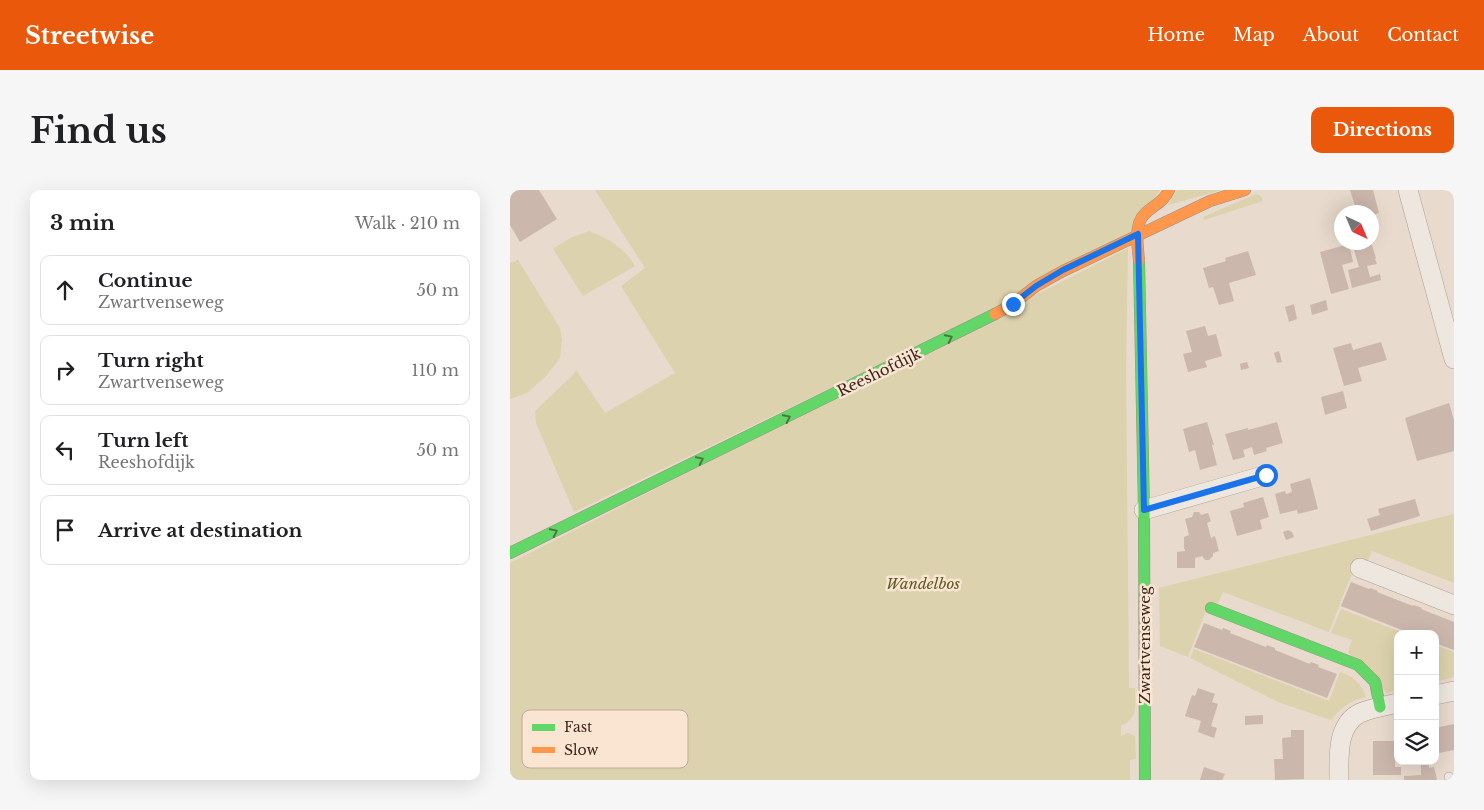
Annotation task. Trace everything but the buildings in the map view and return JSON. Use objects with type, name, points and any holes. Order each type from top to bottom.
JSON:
[{"type":"street","name":"Zwartvenseweg","points":[[1145,780],[1144,510],[1138,234],[1139,221],[1145,214],[1162,202],[1169,190]]},
{"type":"street","name":"Reeshofdijk","points":[[510,553],[990,318],[1063,270],[1210,201],[1245,190]]},
{"type":"street","points":[[1408,190],[1454,359]]},
{"type":"street","points":[[1144,510],[1266,475]]},
{"type":"street","points":[[1360,568],[1454,605]]},
{"type":"street","points":[[1211,608],[1358,665],[1374,682],[1389,705],[1360,714],[1351,720],[1341,739],[1339,780]]},
{"type":"street","points":[[1439,694],[1454,691]]},
{"type":"green space","points":[[595,190],[1160,190],[1132,231],[1004,304],[574,512],[536,423],[535,411],[576,370],[605,413],[675,373],[621,286],[645,268]]},
{"type":"green space","points":[[1177,190],[1222,190],[1168,205]]},
{"type":"green space","points":[[1256,194],[1261,196],[1263,201],[1204,220],[1203,217]]},
{"type":"green space","points":[[589,231],[615,244],[631,259],[635,266],[583,296],[553,249],[570,238]]},
{"type":"green space","name":"Wandelbos","points":[[1128,248],[1126,368],[1129,688],[1135,688],[1135,710],[1131,719],[1121,726],[1121,736],[1128,733],[1135,736],[1136,759],[1130,760],[1130,780],[510,780],[510,563]]},
{"type":"green space","points":[[518,260],[560,328],[562,340],[560,358],[546,376],[527,393],[510,399],[510,263]]},
{"type":"green space","points":[[1454,514],[1454,583],[1372,551],[1367,563],[1352,573],[1329,632],[1223,592],[1218,603],[1205,613],[1188,657],[1160,646],[1159,588]]},
{"type":"green space","points":[[1341,609],[1396,630],[1394,630],[1394,691],[1387,693],[1348,652],[1352,640],[1331,633]]},
{"type":"green space","points":[[1439,646],[1454,652],[1454,677],[1439,681]]},
{"type":"green space","points":[[1194,649],[1329,701],[1340,672],[1356,681],[1366,697],[1346,705],[1331,720],[1278,702],[1190,658]]},
{"type":"traffic: fast","points":[[1139,260],[1144,510],[1145,780]]},
{"type":"traffic: fast","points":[[510,553],[995,314]]},
{"type":"traffic: fast","points":[[1211,608],[1358,665],[1375,682],[1380,707]]},
{"type":"traffic: slow","points":[[1139,260],[1138,225],[1142,217],[1163,199],[1169,190]]},
{"type":"traffic: slow","points":[[995,314],[1013,304],[1036,286],[1063,271],[1210,201],[1245,190]]},
{"type":"route","points":[[1013,304],[1036,286],[1063,270],[1138,234],[1144,510],[1266,475]]}]
